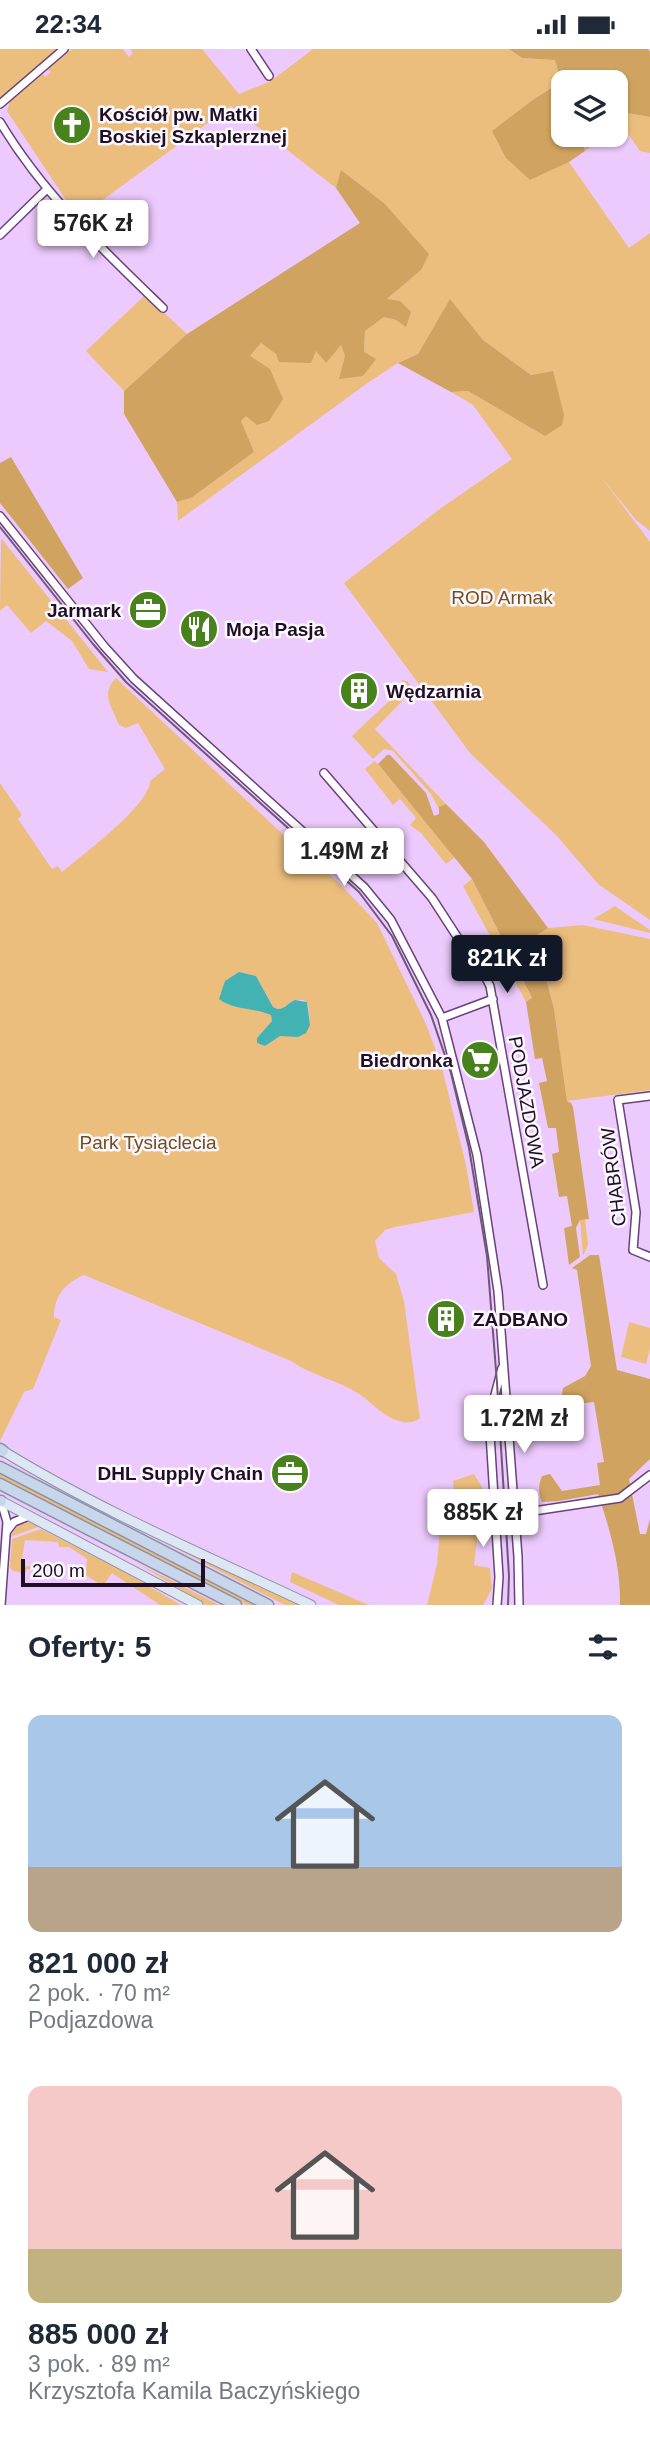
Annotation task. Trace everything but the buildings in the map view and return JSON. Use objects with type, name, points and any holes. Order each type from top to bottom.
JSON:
[{"type":"highway","points":[[0,1467],[268,1605]]},
{"type":"highway","points":[[0,1484],[236,1605]]},
{"type":"main road","points":[[1,1450],[40,1474],[135,1523],[311,1605]]},
{"type":"main road","points":[[1,1501],[198,1605]]},
{"type":"street","points":[[0,103],[64,49]]},
{"type":"street","points":[[251,49],[269,76]]},
{"type":"street","points":[[0,122],[47,189],[81,229],[163,307]]},
{"type":"street","points":[[0,235],[47,189]]},
{"type":"street","points":[[0,516],[104,646],[139,684],[355,878],[381,905],[397,929],[442,1018],[477,1155],[498,1291],[519,1605]]},
{"type":"street","name":"PODJAZDOWA","points":[[324,773],[432,898],[491,986],[543,1285]]},
{"type":"street","points":[[442,1018],[493,999]]},
{"type":"street","name":"CHABRÓW","points":[[650,1096],[618,1100],[636,1212],[633,1251],[650,1257]]},
{"type":"street","points":[[497,1605],[499,1577],[489,1418],[503,1364]]},
{"type":"street","points":[[514,1514],[620,1498],[650,1475]]},
{"type":"street","points":[[1,1501],[5,1510],[6,1532],[1,1605]]},
{"type":"street","points":[[6,1532],[14,1522],[29,1516]]},
{"type":"green space","points":[[0,49],[59,49],[0,101]]},
{"type":"green space","name":"ROD Armak","points":[[72,49],[123,49],[129,57],[133,53],[130,49],[202,49],[239,94],[271,81],[313,49],[509,49],[522,58],[555,60],[558,70],[551,70],[551,88],[534,99],[530,180],[569,162],[629,248],[650,233],[650,531],[636,520],[601,477],[650,542],[650,920],[598,884],[557,836],[470,753],[344,583],[441,508],[512,459],[473,405],[451,392],[468,391],[545,436],[553,371],[531,375],[483,340],[450,300],[418,354],[398,363],[369,382],[178,521],[177,502],[191,498],[254,452],[240,421],[245,415],[250,356],[262,342],[276,354],[317,351],[325,362],[341,344],[345,356],[364,352],[365,331],[384,317],[405,326],[387,299],[421,270],[400,223],[384,203],[342,171],[336,188],[231,106],[78,218],[7,111],[10,101],[43,74],[45,77],[51,72],[48,69]]},
{"type":"green space","points":[[628,113],[650,117],[650,153],[640,151],[628,134]]},
{"type":"green space","points":[[145,295],[187,334],[124,391],[86,351]]},
{"type":"green space","points":[[1,538],[108,672],[89,669],[72,641],[46,621],[31,633],[7,605],[0,611]]},
{"type":"green space","name":"Park Tysiąclecia","points":[[116,678],[291,842],[339,883],[377,923],[426,1024],[441,1064],[466,1165],[474,1212],[395,1227],[385,1230],[375,1241],[379,1258],[396,1274],[404,1301],[420,1419],[402,1422],[393,1419],[351,1389],[291,1361],[84,1275],[67,1286],[59,1296],[54,1317],[61,1320],[33,1389],[24,1392],[0,1441],[0,783],[22,815],[18,819],[52,869],[58,866],[62,872],[113,829],[139,803],[150,781],[165,769],[138,723],[126,728],[119,725],[109,701],[111,684]],"holes":[[[239,972],[256,976],[276,1009],[295,1000],[304,1000],[308,1004],[310,1025],[289,1035],[280,1036],[265,1046],[257,1043],[257,1038],[272,1021],[271,1015],[260,1010],[235,1006],[220,994]]]},
{"type":"green space","points":[[401,680],[407,681],[412,687],[411,692],[375,729],[446,804],[439,809],[431,794],[393,751],[384,749],[373,759],[352,736],[406,685]]},
{"type":"green space","points":[[375,761],[455,857],[446,864],[421,833],[410,825],[416,818],[400,799],[393,805],[365,769]]},
{"type":"green space","points":[[472,879],[532,999],[526,1002],[463,886]]},
{"type":"green space","points":[[615,906],[650,930],[650,933],[593,919]]},
{"type":"green space","points":[[583,925],[650,939],[650,1090],[567,1101],[554,1009],[535,935],[548,928]]},
{"type":"green space","points":[[585,1219],[588,1245],[583,1256],[580,1220]]},
{"type":"green space","points":[[629,1322],[650,1328],[650,1349],[646,1364],[621,1357]]},
{"type":"green space","points":[[0,1472],[256,1605],[247,1605],[5,1481],[0,1478]]},
{"type":"green space","points":[[474,1474],[483,1489],[489,1533],[478,1533],[474,1565],[490,1568],[492,1589],[483,1605],[427,1605],[437,1564],[441,1518],[454,1492],[453,1481]]},
{"type":"green space","points":[[32,1522],[41,1526],[10,1537],[18,1525]]},
{"type":"green space","points":[[41,1529],[121,1570],[181,1605],[160,1605],[112,1573],[103,1586],[82,1573],[82,1570],[86,1570],[87,1559],[69,1547],[59,1547],[58,1542],[25,1540],[21,1566],[42,1567],[42,1570],[27,1569],[20,1574],[13,1571],[10,1567],[12,1539]]},
{"type":"green space","points":[[150,1535],[180,1547],[301,1605],[285,1605]]},
{"type":"green space","points":[[137,1563],[219,1605],[206,1605]]},
{"type":"green space","points":[[292,1572],[369,1605],[339,1605],[290,1582]]},
{"type":"shaded area","points":[[509,49],[648,49],[650,117],[628,113],[628,70],[558,70],[555,60],[522,58]]},
{"type":"shaded area","points":[[551,88],[551,147],[584,147],[585,151],[569,162],[530,180],[506,158],[492,131]]},
{"type":"shaded area","points":[[341,170],[384,203],[429,254],[421,270],[387,299],[400,301],[411,312],[406,327],[396,320],[384,317],[365,331],[364,352],[376,359],[363,376],[339,379],[345,356],[341,345],[326,363],[316,351],[311,363],[279,362],[276,354],[261,343],[250,356],[270,369],[283,399],[269,421],[257,425],[246,416],[241,421],[254,452],[191,498],[177,502],[124,414],[124,391],[187,334],[360,223],[336,188]]},
{"type":"shaded area","points":[[450,299],[483,340],[531,375],[553,371],[564,415],[562,425],[545,436],[468,391],[451,392],[398,363],[418,354]]},
{"type":"shaded area","points":[[11,457],[83,578],[68,589],[0,503],[0,463]]},
{"type":"shaded area","points":[[387,755],[426,793],[434,816],[439,814],[439,807],[446,804],[484,842],[548,928],[535,936],[554,1009],[567,1101],[573,1107],[589,1219],[580,1220],[576,1228],[580,1257],[569,1265],[564,1228],[572,1226],[567,1196],[559,1197],[552,1154],[559,1152],[556,1128],[548,1128],[539,1083],[547,1081],[542,1058],[535,1059],[526,1002],[532,998],[472,879],[378,764]]},
{"type":"shaded area","points":[[239,972],[256,976],[276,1009],[295,1000],[307,1002],[310,1025],[306,1033],[298,1037],[280,1036],[265,1046],[257,1043],[257,1038],[272,1021],[271,1015],[231,1005],[219,999],[225,981]]},
{"type":"shaded area","points":[[590,1255],[599,1255],[617,1370],[650,1379],[650,1459],[629,1479],[640,1534],[646,1534],[650,1519],[650,1605],[620,1605],[617,1563],[598,1494],[542,1502],[539,1492],[542,1476],[550,1474],[562,1491],[600,1485],[597,1463],[604,1462],[594,1402],[564,1405],[561,1401],[563,1388],[585,1376],[591,1366],[577,1270],[572,1268]]},
{"type":"tram line","points":[[0,527],[126,682],[359,892],[392,936],[431,1015],[451,1073],[469,1148],[487,1256],[509,1576],[508,1605]]},
{"type":"place","name":"Kościół pw. Matki Boskiej Szkaplerznej","points":[[72,125]]},
{"type":"place","name":"Jarmark","points":[[148,610]]},
{"type":"place","name":"Moja Pasja","points":[[199,629]]},
{"type":"place","name":"Wędzarnia","points":[[359,691]]},
{"type":"place","name":"Biedronka","points":[[480,1060]]},
{"type":"place","name":"ZADBANO","points":[[446,1319]]},
{"type":"place","name":"DHL Supply Chain","points":[[290,1473]]}]
